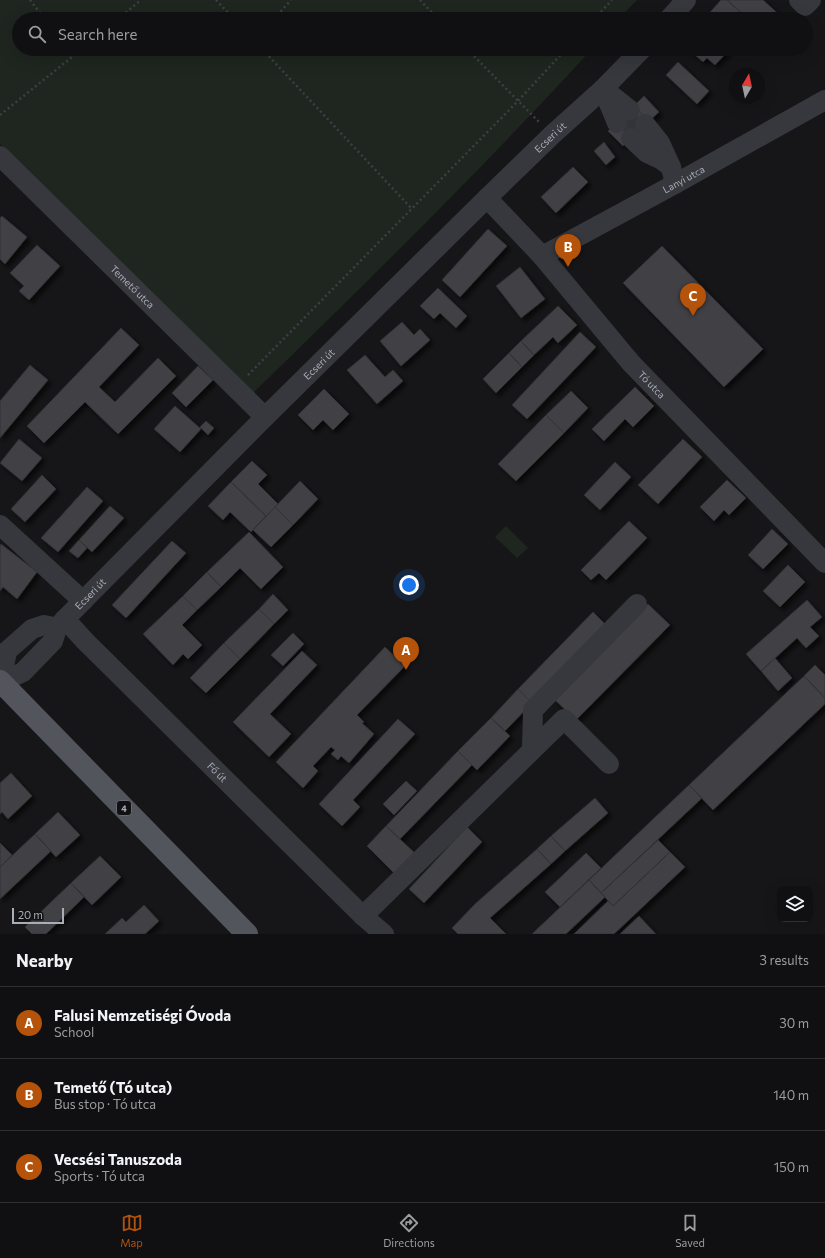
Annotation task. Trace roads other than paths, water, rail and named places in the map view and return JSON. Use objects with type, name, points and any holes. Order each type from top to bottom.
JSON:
[{"type":"main road","name":"4","points":[[0,682],[247,934]]},
{"type":"street","points":[[675,12],[686,0]]},
{"type":"street","points":[[799,0],[805,6],[811,0]]},
{"type":"street","name":"Ecseri út","points":[[61,624],[265,417],[487,198],[553,134],[604,89],[635,56]]},
{"type":"street","points":[[604,89],[623,116]]},
{"type":"street","name":"Lanyi utca","points":[[542,256],[669,171],[825,100]]},
{"type":"street","points":[[638,131],[647,153],[669,171]]},
{"type":"street","name":"Temető utca","points":[[0,156],[265,417]]},
{"type":"street","name":"Tó utca","points":[[487,198],[542,256],[631,363],[825,564]]},
{"type":"street","points":[[0,525],[83,601]]},
{"type":"street","points":[[532,748],[533,710],[637,604]]},
{"type":"street","points":[[0,682],[7,651],[32,629],[44,625],[61,624]]},
{"type":"street","name":"Fő út","points":[[61,624],[91,647],[369,927]]},
{"type":"street","points":[[369,927],[532,748],[564,719],[609,764]]},
{"type":"tunnel","points":[[623,116],[638,131]]},
{"type":"place","name":"Temető (Tó utca)","points":[[568,267]]},
{"type":"place","name":"Vecsési Tanuszoda","points":[[693,316]]},
{"type":"place","name":"Falusi Nemzetiségi Óvoda","points":[[406,670]]}]
